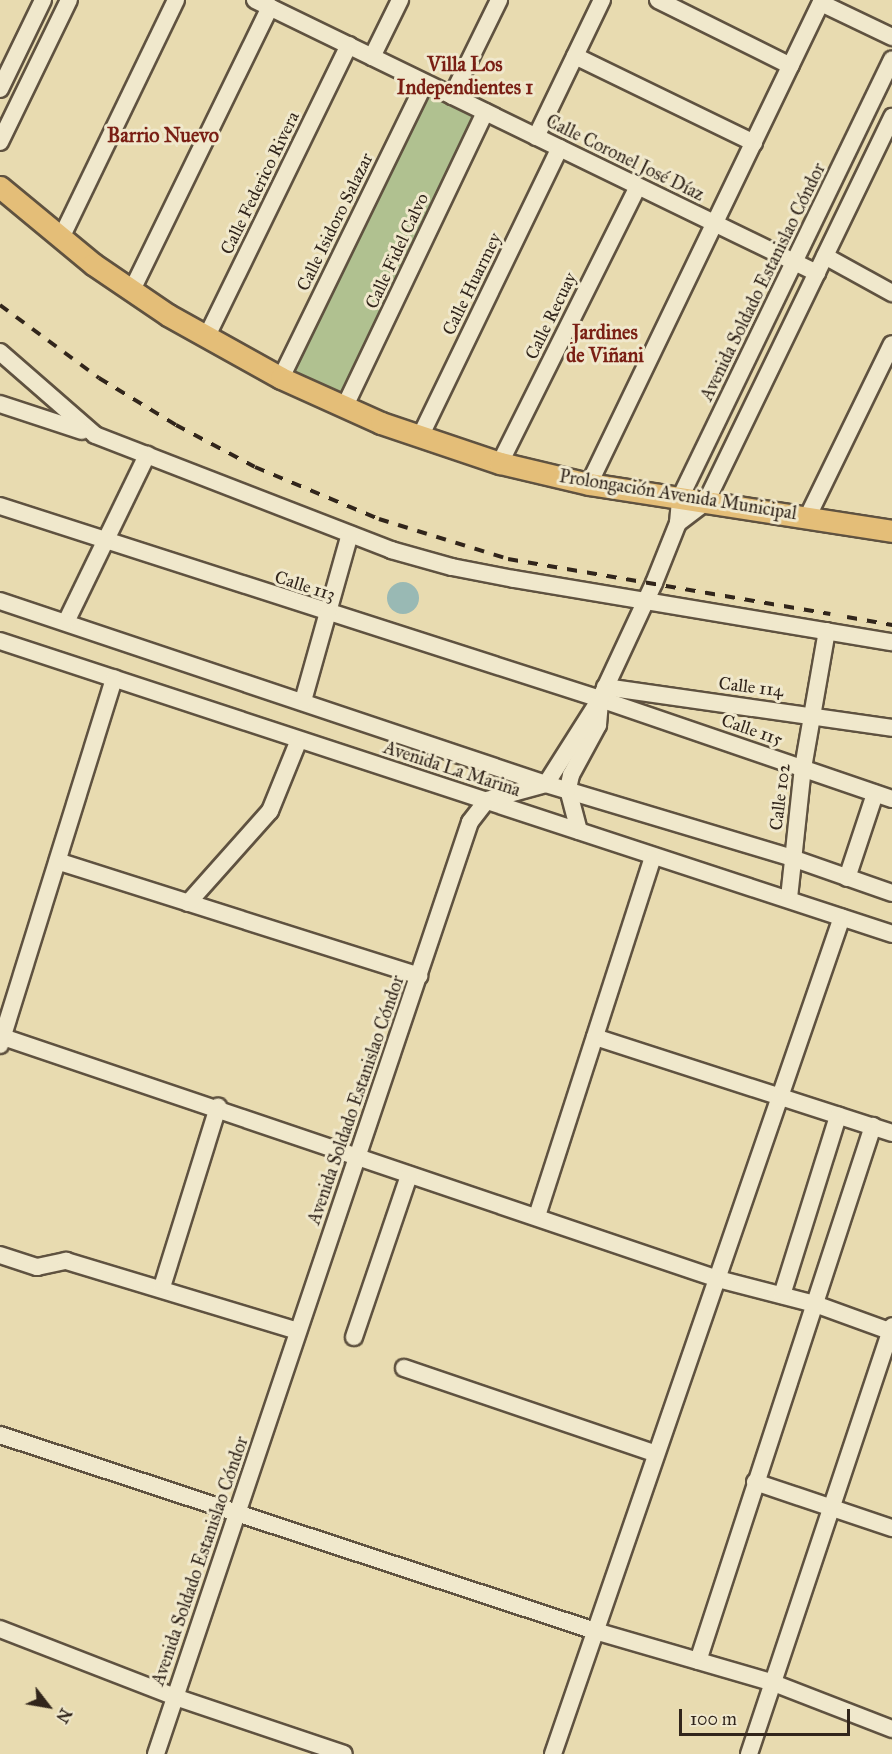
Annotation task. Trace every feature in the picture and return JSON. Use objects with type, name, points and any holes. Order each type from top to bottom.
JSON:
[{"type":"main road","name":"Prolongación Avenida Municipal","points":[[0,187],[61,238],[132,291],[206,338],[280,378],[344,408],[420,437],[500,463],[589,484],[808,516],[892,531]]},
{"type":"street","points":[[0,89],[43,0]]},
{"type":"street","points":[[0,142],[69,0]]},
{"type":"street","points":[[61,238],[176,0]]},
{"type":"street","points":[[372,57],[400,0]]},
{"type":"street","points":[[452,96],[499,0]]},
{"type":"street","points":[[536,137],[602,0]]},
{"type":"street","points":[[658,0],[791,66]]},
{"type":"street","points":[[589,484],[822,1],[892,37]]},
{"type":"street","points":[[132,291],[262,4]]},
{"type":"street","name":"Calle Coronel José Díaz","points":[[262,4],[817,273]]},
{"type":"street","name":"Calle Federico Rivera","points":[[206,338],[349,45]]},
{"type":"street","points":[[575,56],[754,142]]},
{"type":"street","name":"Avenida Soldado Estanislao Cóndor","points":[[546,784],[602,693],[647,600],[678,523],[680,498],[892,60]]},
{"type":"street","name":"Calle Isidoro Salazar","points":[[280,378],[425,82]]},
{"type":"street","name":"Calle Fidel Calvo","points":[[344,408],[485,112]]},
{"type":"street","points":[[678,523],[706,502],[892,117]]},
{"type":"street","name":"Calle Huarmey","points":[[420,437],[560,148]]},
{"type":"street","name":"Calle Recuay","points":[[500,463],[638,186]]},
{"type":"street","points":[[825,256],[892,293]]},
{"type":"street","points":[[808,516],[892,344]]},
{"type":"street","points":[[0,352],[95,435]]},
{"type":"street","points":[[0,404],[95,435],[350,534],[452,567],[892,642]]},
{"type":"street","points":[[66,622],[147,455]]},
{"type":"street","name":"Calle 113","points":[[0,506],[329,614],[602,693]]},
{"type":"street","points":[[303,701],[350,534]]},
{"type":"street","name":"Avenida La Marina","points":[[0,601],[546,784],[792,858],[892,893]]},
{"type":"street","name":"Calle 102","points":[[789,898],[803,768],[827,631]]},
{"type":"street","name":"Avenida La Marina","points":[[0,641],[298,742],[487,800],[653,857],[789,898],[892,934]]},
{"type":"street","points":[[114,678],[60,862],[1,1040],[218,1107],[357,1158],[537,1216],[718,1279],[815,1304],[891,1330],[833,1508],[748,1754]]},
{"type":"street","points":[[579,831],[568,789],[571,775],[598,725],[602,693]]},
{"type":"street","name":"Calle 114","points":[[602,693],[811,714],[892,728]]},
{"type":"street","name":"Calle 115","points":[[602,693],[892,799]]},
{"type":"street","points":[[188,903],[270,811],[298,742]]},
{"type":"street","points":[[487,800],[546,784]]},
{"type":"street","points":[[847,878],[875,794]]},
{"type":"street","name":"Avenida Soldado Estanislao Cóndor","points":[[156,1754],[470,822],[487,800]]},
{"type":"street","points":[[537,1216],[653,857]]},
{"type":"street","points":[[60,862],[419,976]]},
{"type":"street","points":[[553,1754],[842,917]]},
{"type":"street","points":[[595,1037],[892,1133]]},
{"type":"street","points":[[162,1287],[218,1107]]},
{"type":"street","points":[[782,1295],[838,1116]]},
{"type":"street","points":[[698,1661],[873,1126]]},
{"type":"street","points":[[354,1337],[409,1175]]},
{"type":"street","points":[[0,1255],[37,1266],[66,1261],[162,1287],[298,1331]]},
{"type":"street","points":[[404,1368],[656,1454]]},
{"type":"street","points":[[0,1435],[237,1515],[595,1631],[771,1682],[892,1729]]},
{"type":"street","points":[[755,1482],[892,1528]]},
{"type":"street","points":[[0,1629],[175,1697],[344,1754]]},
{"type":"green space","points":[[428,93],[476,117],[343,397],[293,371]]},
{"type":"water","points":[[403,582],[414,587],[419,598],[414,609],[403,614],[392,609],[387,598],[392,587]]},
{"type":"railway","points":[[0,305],[99,378],[176,425],[255,467],[379,519],[508,559],[830,614]]},
{"type":"railway","points":[[847,617],[892,625]]},
{"type":"district","name":"Villa Los Independientes 1","points":[[465,76]]},
{"type":"district","name":"Barrio Nuevo","points":[[163,135]]},
{"type":"district","name":"Jardines de Viñani","points":[[605,344]]}]
